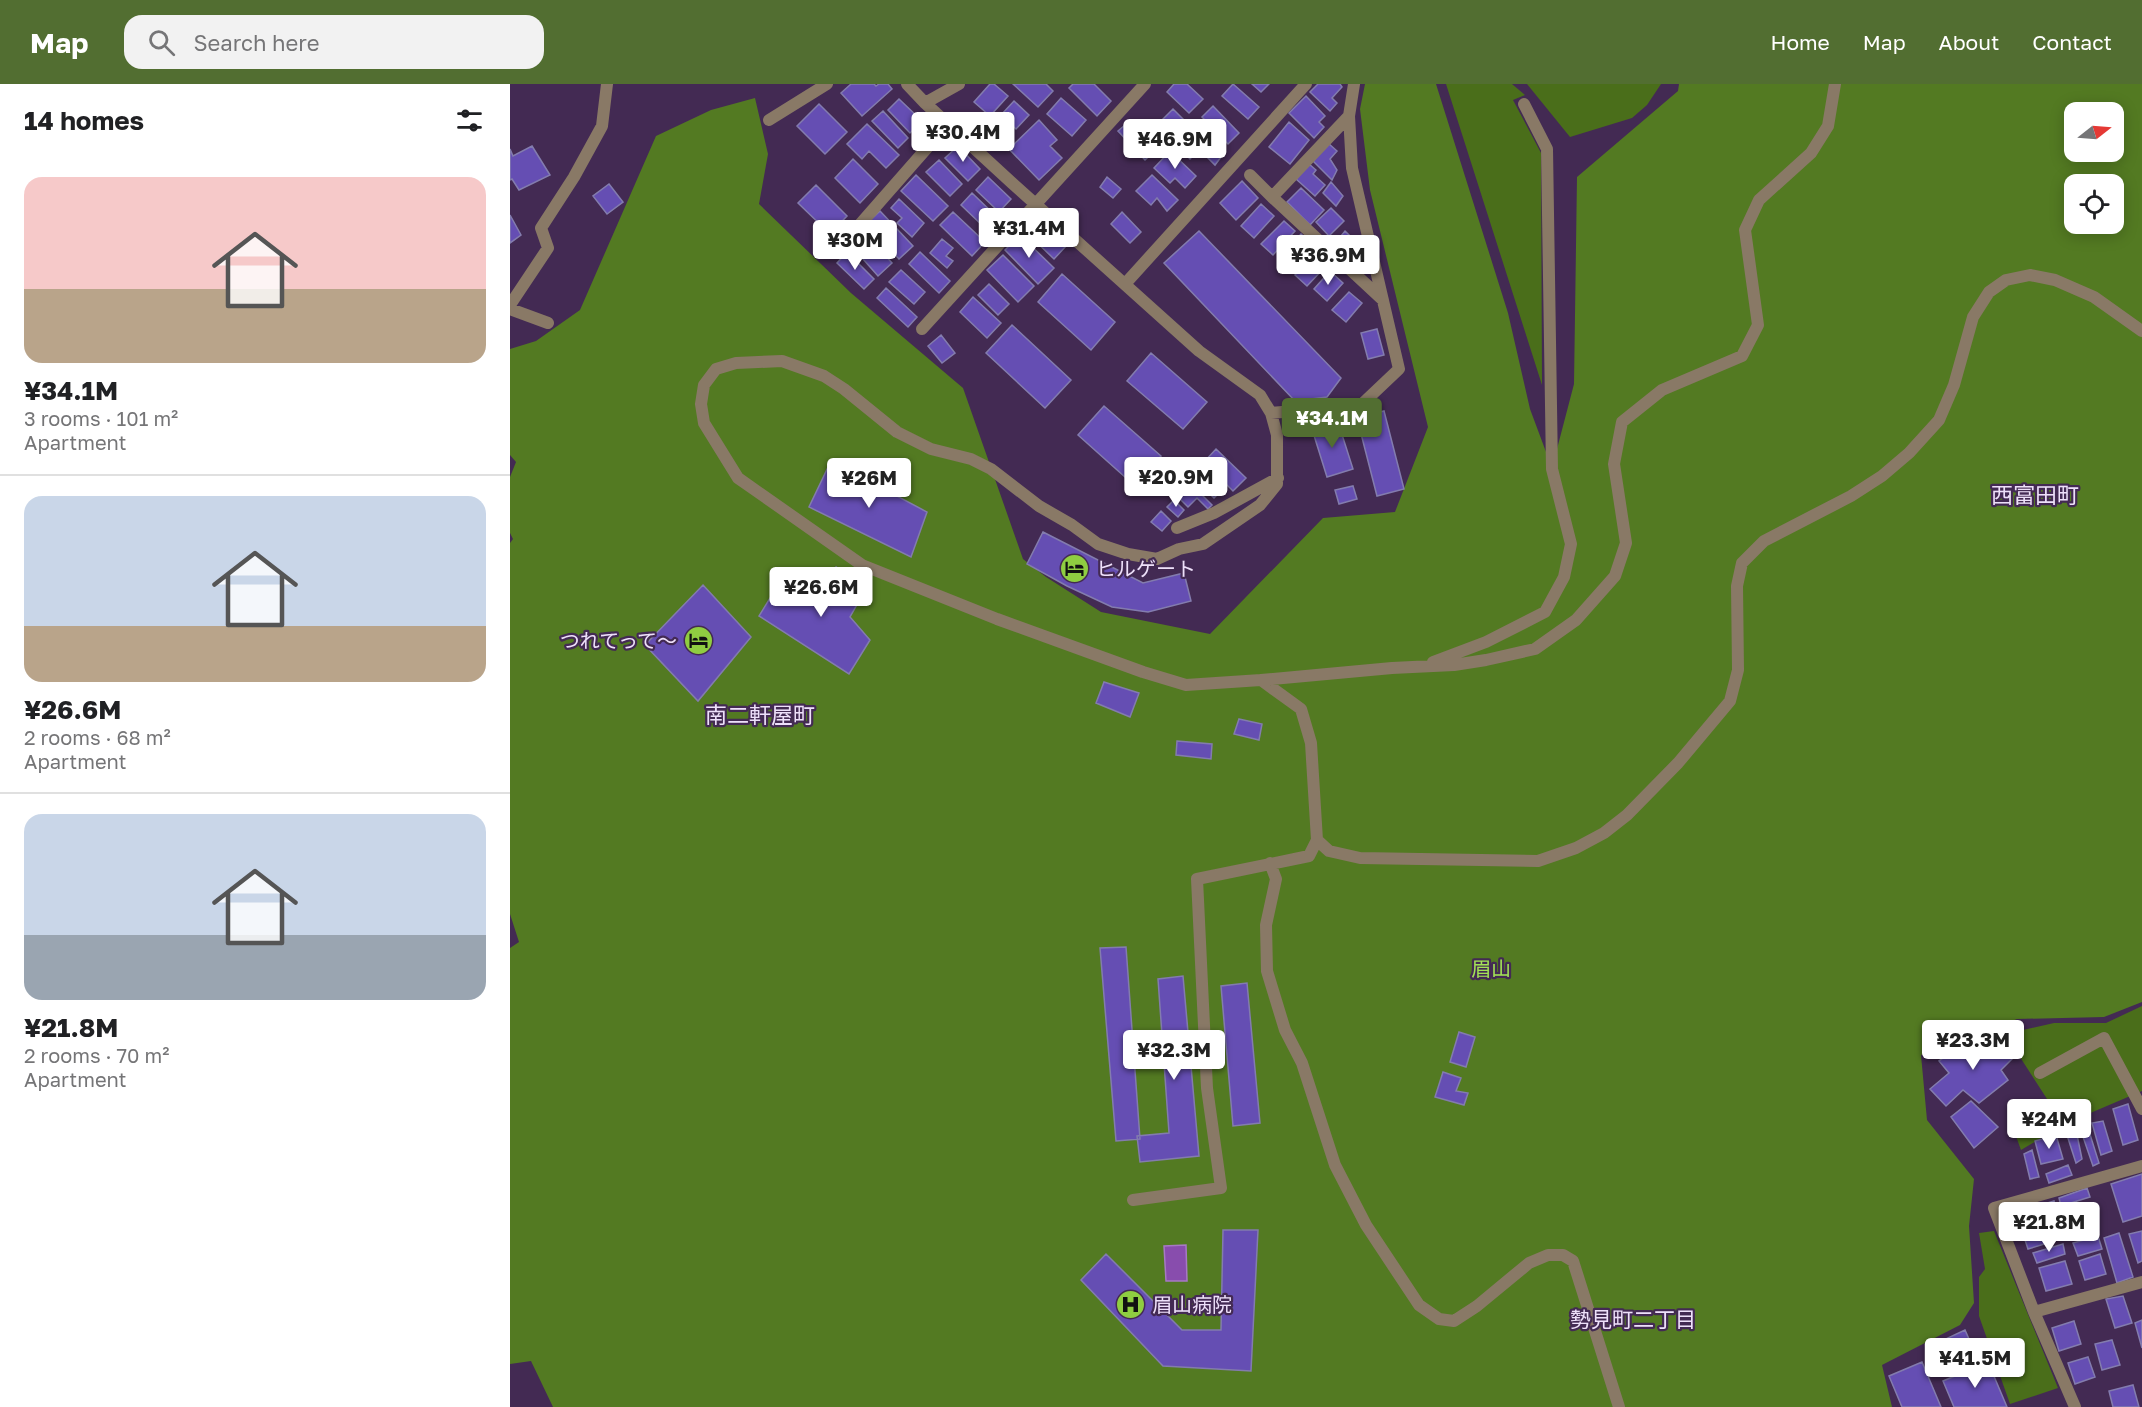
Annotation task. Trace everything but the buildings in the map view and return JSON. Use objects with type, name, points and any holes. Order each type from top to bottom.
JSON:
[{"type":"street","points":[[548,323],[510,307],[548,248],[541,228],[574,177],[602,126],[607,84]]},
{"type":"street","points":[[769,120],[827,84]]},
{"type":"street","points":[[908,84],[925,103],[1199,351],[1260,395],[1270,413],[1277,435],[1278,484],[1260,505],[1203,544],[1179,549],[1157,559],[1128,554],[1098,544],[1072,525],[1039,506],[991,469],[971,459],[931,449],[897,432],[844,389],[804,367],[782,361],[736,363],[716,369],[704,385],[701,404],[705,423],[738,478],[861,565],[997,619],[1143,672],[1186,685],[1359,670],[1454,665],[1535,650],[1576,620],[1615,576],[1626,543],[1614,464],[1622,422],[1662,390],[1742,356],[1758,324],[1745,231],[1759,200],[1811,153],[1828,126],[1835,84]]},
{"type":"street","points":[[925,103],[959,84]]},
{"type":"street","points":[[921,329],[1037,205],[1145,84]]},
{"type":"street","points":[[1125,284],[1306,84]]},
{"type":"street","points":[[1270,413],[1360,405],[1399,369],[1352,168],[1349,116],[1354,84]]},
{"type":"street","points":[[1423,666],[1486,642],[1545,612],[1564,577],[1571,544],[1552,469],[1547,149],[1524,104]]},
{"type":"street","points":[[1272,197],[1349,116]]},
{"type":"street","points":[[841,246],[948,124]]},
{"type":"street","points":[[1250,175],[1383,300]]},
{"type":"street","points":[[1317,840],[1329,851],[1360,858],[1538,861],[1576,848],[1604,833],[1627,815],[1678,762],[1730,701],[1738,670],[1737,586],[1742,563],[1764,541],[1851,496],[1882,476],[1909,453],[1932,428],[1939,420],[1954,385],[1973,317],[1989,292],[2006,280],[2030,274],[2055,280],[2094,297],[2142,331]]},
{"type":"street","points":[[1177,528],[1214,513],[1278,478]]},
{"type":"street","points":[[1133,1200],[1221,1188],[1207,1088],[1197,879],[1309,856],[1317,840],[1311,743],[1301,709],[1261,680]]},
{"type":"street","points":[[1270,863],[1276,879],[1266,925],[1267,971],[1285,1030],[1302,1063],[1335,1165],[1366,1225],[1419,1305],[1439,1319],[1454,1321],[1477,1306],[1529,1263],[1548,1255],[1563,1255],[1573,1261],[1619,1407]]},
{"type":"street","points":[[2040,1073],[2104,1038],[2142,1109]]},
{"type":"street","points":[[2074,1407],[1994,1208],[2142,1166]]},
{"type":"street","points":[[2034,1312],[2142,1282]]},
{"type":"green space","name":"眉山","points":[[1365,84],[1436,84],[1508,313],[1530,409],[1552,468],[1574,384],[1577,177],[1678,91],[1679,84],[2142,84],[2142,1002],[2104,1017],[2017,1019],[1921,1055],[1927,1120],[1974,1179],[1969,1226],[1974,1303],[1960,1325],[1882,1365],[1892,1407],[553,1407],[531,1361],[510,1364],[510,948],[519,942],[510,914],[510,543],[513,539],[510,533],[510,477],[516,462],[510,455],[510,349],[536,341],[580,310],[656,136],[711,110],[755,98],[768,154],[759,204],[851,293],[963,388],[1023,559],[1046,577],[1101,612],[1210,634],[1323,518],[1395,512],[1428,427],[1370,190],[1360,109]]},
{"type":"green space","points":[[1446,84],[1512,84],[1525,95],[1513,100],[1541,153],[1542,385]]},
{"type":"green space","points":[[1527,84],[1661,84],[1647,105],[1632,118],[1570,137]]},
{"type":"green space","points":[[2142,1006],[2142,1091],[2067,1123],[2021,1150],[2013,1128],[2049,1102],[2005,1034],[2054,1023],[2106,1023]]},
{"type":"green space","points":[[1994,1231],[2058,1388],[2010,1404],[1979,1316],[1979,1277],[1985,1269],[1979,1233]]},
{"type":"shaded area","points":[[1186,1245],[1187,1281],[1166,1281],[1164,1246]]},
{"type":"place","name":"ヒルゲート","points":[[1075,569]]},
{"type":"place","name":"つれてって～","points":[[698,641]]},
{"type":"place","name":"眉山病院","points":[[1131,1305]]},
{"type":"district","name":"西富田町","points":[[2035,495]]},
{"type":"district","name":"南二軒屋町","points":[[760,715]]},
{"type":"district","name":"勢見町二丁目","points":[[1633,1320]]}]
